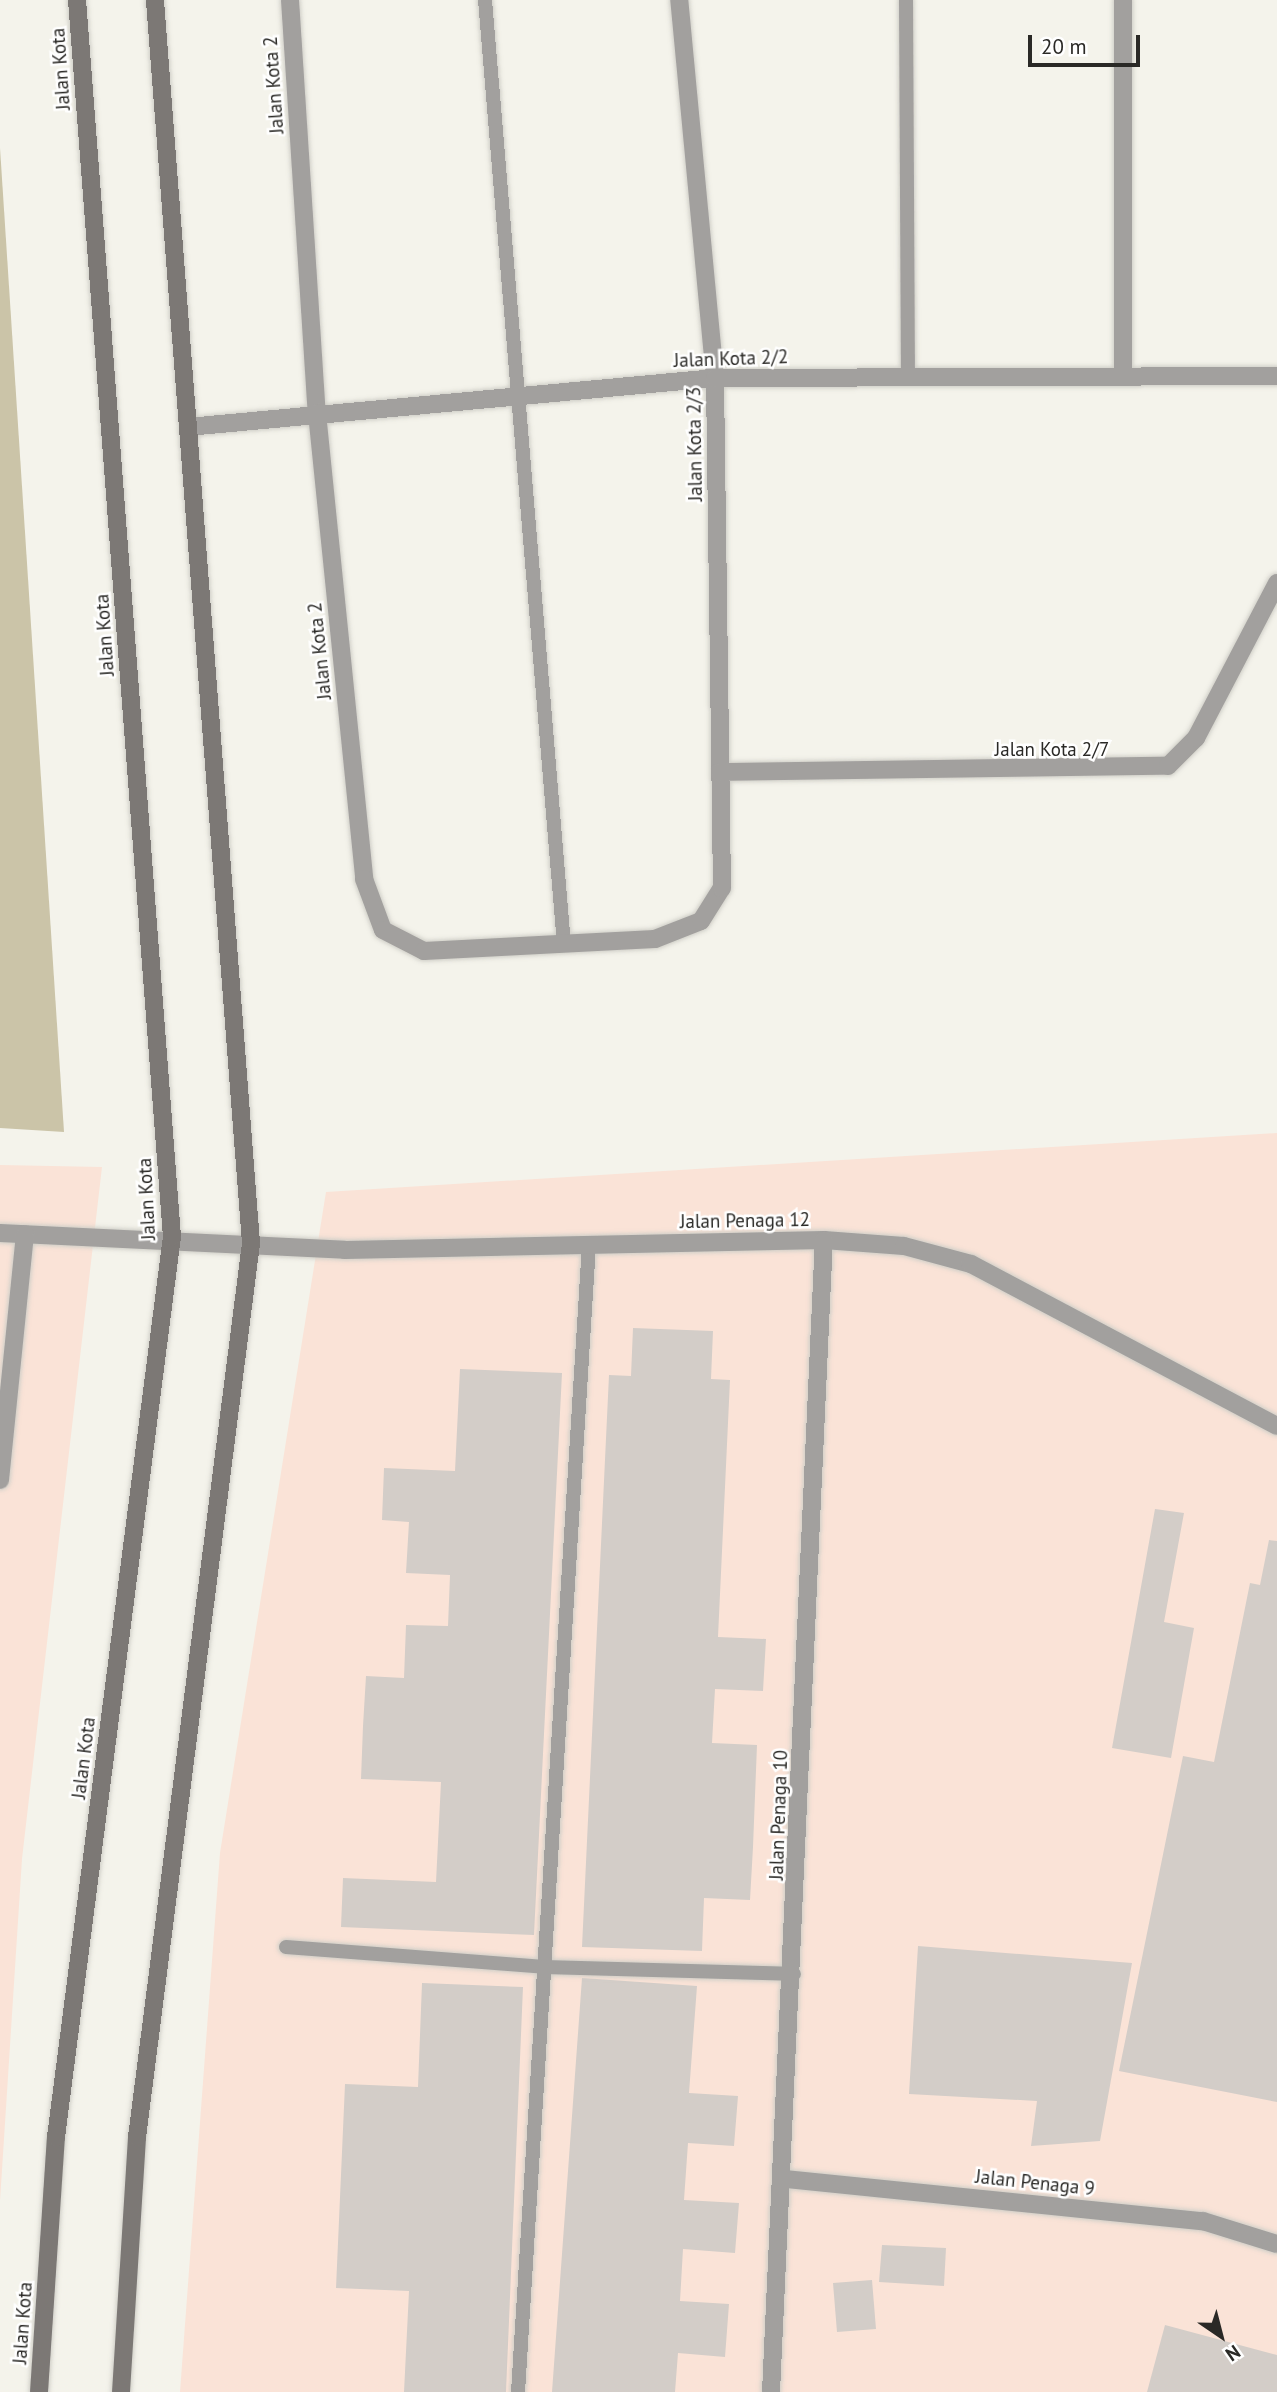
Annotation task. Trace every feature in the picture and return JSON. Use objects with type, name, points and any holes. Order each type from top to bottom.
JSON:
[{"type":"main road","name":"Jalan Kota","points":[[39,2392],[56,2137],[172,1237],[77,0]]},
{"type":"main road","points":[[121,2392],[137,2137],[251,1243],[155,0]]},
{"type":"street","name":"Jalan Kota 2","points":[[290,0],[317,413],[364,879],[383,930],[424,951],[655,939],[701,921],[722,888]]},
{"type":"street","name":"Jalan Kota 2/3","points":[[678,0],[715,378],[722,888]]},
{"type":"street","points":[[1123,0],[1123,375]]},
{"type":"street","name":"Jalan Kota 2/2","points":[[188,427],[715,378],[1277,376]]},
{"type":"street","name":"Jalan Kota 2/7","points":[[720,772],[1168,766],[1196,738],[1277,583]]},
{"type":"street","name":"Jalan Penaga 12","points":[[0,1233],[172,1237],[345,1250],[824,1240],[904,1246],[971,1264],[1277,1426]]},
{"type":"street","points":[[0,1480],[25,1234]]},
{"type":"street","name":"Jalan Penaga 10","points":[[771,2392],[786,2179],[824,1240]]},
{"type":"street","name":"Jalan Penaga 9","points":[[786,2179],[1203,2221],[1277,2244]]},
{"type":"lane","points":[[485,0],[564,944]]},
{"type":"lane","points":[[906,0],[908,376]]},
{"type":"lane","points":[[518,2392],[589,1245]]},
{"type":"lane","points":[[286,1947],[544,1967],[794,1974]]},
{"type":"shaded area","points":[[0,148],[64,1132],[0,1128]]},
{"type":"shaded area","points":[[1277,1133],[1277,2392],[180,2392],[220,1853],[326,1192]]},
{"type":"shaded area","points":[[0,1165],[102,1167],[22,1859],[0,2201]]},
{"type":"building","points":[[633,1328],[713,1331],[711,1379],[730,1380],[718,1637],[766,1639],[763,1691],[715,1689],[712,1743],[757,1745],[753,1847],[750,1900],[704,1898],[702,1951],[582,1947],[609,1375],[631,1376]]},
{"type":"building","points":[[460,1369],[562,1373],[534,1935],[341,1927],[343,1878],[436,1882],[441,1782],[361,1779],[363,1726],[366,1676],[404,1678],[406,1625],[448,1626],[450,1575],[406,1573],[409,1522],[382,1520],[384,1468],[455,1471]]},
{"type":"building","points":[[1155,1509],[1184,1513],[1164,1622],[1194,1628],[1171,1758],[1112,1748]]},
{"type":"building","points":[[1269,1540],[1277,1541],[1277,2102],[1119,2071],[1183,1756],[1214,1762],[1250,1583],[1260,1585]]},
{"type":"building","points":[[918,1946],[1132,1963],[1100,2141],[1031,2146],[1037,2101],[909,2094]]},
{"type":"building","points":[[582,1978],[697,1986],[689,2093],[738,2096],[734,2146],[688,2143],[684,2200],[739,2203],[735,2253],[683,2249],[680,2301],[729,2304],[725,2357],[678,2353],[675,2392],[552,2392]]},
{"type":"building","points":[[422,1983],[523,1987],[506,2392],[404,2392],[409,2291],[336,2288],[345,2084],[418,2087]]},
{"type":"building","points":[[882,2245],[946,2248],[944,2286],[879,2282]]},
{"type":"building","points":[[872,2280],[876,2329],[837,2332],[833,2283]]},
{"type":"building","points":[[1165,2325],[1277,2355],[1277,2392],[1147,2392]]}]
